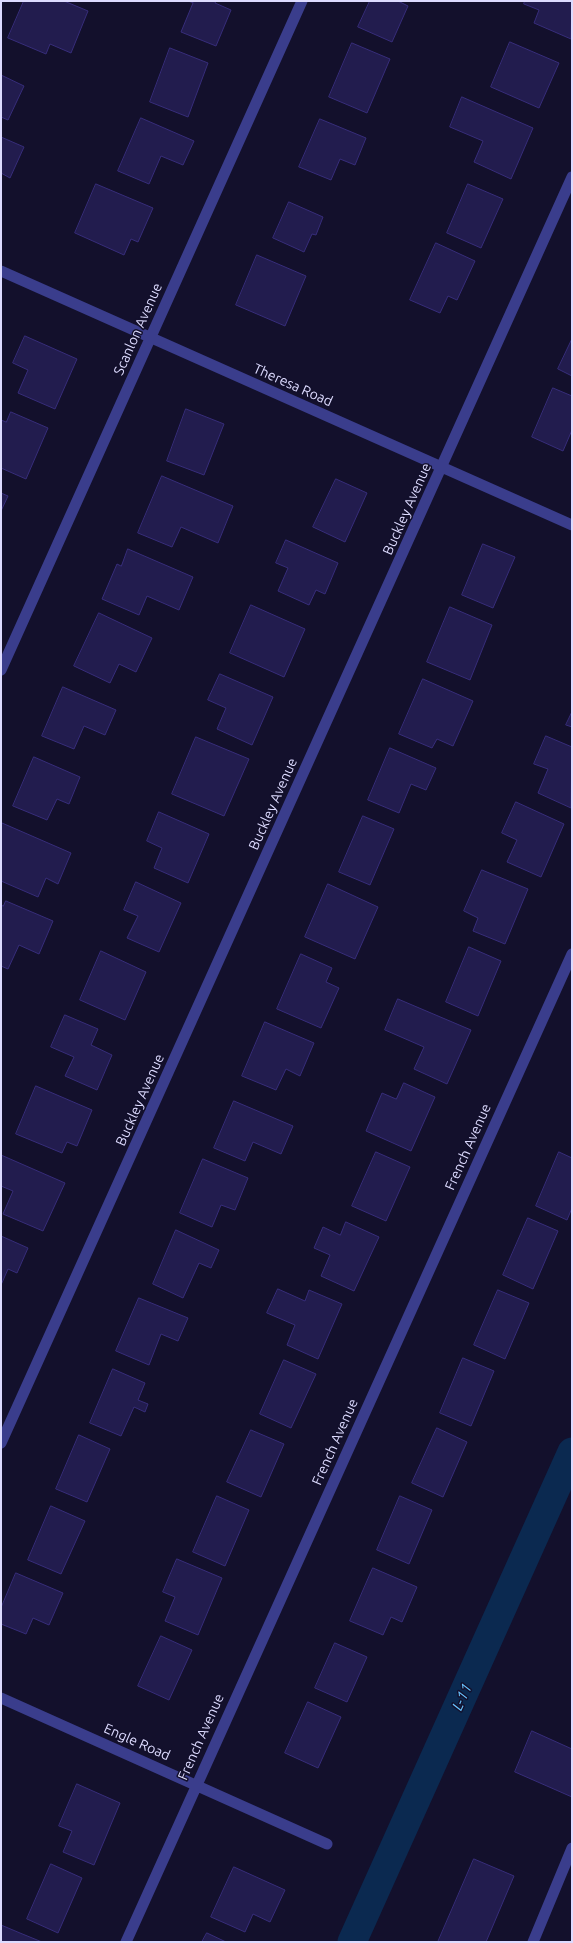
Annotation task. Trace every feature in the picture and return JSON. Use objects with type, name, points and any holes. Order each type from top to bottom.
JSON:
[{"type":"street","name":"Scanlon Avenue","points":[[1,670],[302,1]]},
{"type":"street","name":"Buckley Avenue","points":[[1,1444],[572,177]]},
{"type":"street","name":"Theresa Road","points":[[1,271],[572,525]]},
{"type":"street","name":"French Avenue","points":[[126,1942],[572,954]]},
{"type":"street","name":"Engle Road","points":[[1,1698],[327,1844]]},
{"type":"street","points":[[533,1942],[572,1848]]},
{"type":"building","points":[[24,1],[64,1],[88,11],[71,53],[50,44],[46,54],[8,38]]},
{"type":"building","points":[[188,1],[216,1],[215,3],[231,10],[216,46],[181,32],[193,3]]},
{"type":"building","points":[[370,1],[398,1],[408,6],[392,42],[358,27]]},
{"type":"building","points":[[525,1],[572,1],[571,39],[534,23],[539,10],[524,4]]},
{"type":"building","points":[[510,42],[559,63],[539,108],[491,87]]},
{"type":"building","points":[[352,43],[390,59],[367,113],[329,97]]},
{"type":"building","points":[[170,48],[208,63],[188,117],[150,102]]},
{"type":"building","points":[[1,75],[24,86],[8,120],[1,117]]},
{"type":"building","points":[[462,97],[533,128],[511,179],[474,162],[483,141],[450,127]]},
{"type":"building","points":[[141,118],[194,141],[183,165],[161,156],[149,184],[118,171]]},
{"type":"building","points":[[320,119],[366,138],[355,165],[340,159],[331,180],[299,167]]},
{"type":"building","points":[[1,137],[24,147],[10,178],[1,173]]},
{"type":"building","points":[[96,184],[153,208],[138,242],[131,239],[124,255],[75,233]]},
{"type":"building","points":[[468,184],[503,199],[481,248],[447,233]]},
{"type":"building","points":[[289,202],[323,217],[316,235],[312,234],[304,252],[273,238]]},
{"type":"building","points":[[436,243],[475,261],[457,300],[448,296],[440,313],[410,300]]},
{"type":"building","points":[[257,255],[306,276],[285,326],[236,305]]},
{"type":"building","points":[[25,336],[77,359],[55,409],[18,393],[28,370],[13,363]]},
{"type":"building","points":[[572,339],[572,376],[558,369]]},
{"type":"building","points":[[553,388],[572,396],[572,430],[563,451],[532,437]]},
{"type":"building","points":[[186,409],[224,424],[204,475],[167,461]]},
{"type":"building","points":[[11,412],[48,428],[26,479],[1,468],[1,420],[6,422]]},
{"type":"building","points":[[162,476],[233,506],[218,543],[181,527],[172,547],[138,533]]},
{"type":"building","points":[[336,479],[367,493],[345,542],[313,527]]},
{"type":"building","points":[[1,493],[8,496],[1,511]]},
{"type":"building","points":[[286,540],[338,563],[325,594],[316,590],[309,605],[278,591],[288,568],[276,563]]},
{"type":"building","points":[[483,544],[515,557],[493,608],[462,595]]},
{"type":"building","points":[[128,549],[193,577],[179,610],[147,596],[139,615],[102,599],[117,564],[121,566]]},
{"type":"building","points":[[251,605],[305,629],[284,677],[230,653]]},
{"type":"building","points":[[450,607],[492,625],[470,680],[427,662]]},
{"type":"building","points":[[99,613],[152,638],[136,672],[119,664],[110,683],[74,666]]},
{"type":"building","points":[[220,674],[273,697],[252,745],[217,729],[226,708],[208,700]]},
{"type":"building","points":[[423,679],[473,701],[453,746],[437,739],[432,748],[399,734]]},
{"type":"building","points":[[63,687],[116,710],[105,735],[84,726],[74,749],[42,736]]},
{"type":"building","points":[[572,712],[572,727],[566,725]]},
{"type":"building","points":[[546,736],[572,747],[571,808],[538,793],[548,769],[534,764]]},
{"type":"building","points":[[196,737],[249,759],[224,816],[172,794]]},
{"type":"building","points":[[390,748],[436,768],[426,790],[411,784],[399,813],[368,800]]},
{"type":"building","points":[[34,757],[80,777],[69,804],[57,799],[47,820],[13,806]]},
{"type":"building","points":[[516,802],[564,824],[541,877],[507,862],[517,840],[502,833]]},
{"type":"building","points":[[159,812],[209,834],[188,883],[154,868],[162,848],[147,841]]},
{"type":"building","points":[[363,816],[394,829],[370,885],[339,872]]},
{"type":"building","points":[[2,823],[71,853],[58,884],[46,878],[38,897],[1,881]]},
{"type":"building","points":[[482,870],[528,889],[505,944],[473,931],[478,918],[464,911]]},
{"type":"building","points":[[136,882],[181,903],[159,952],[127,938],[138,916],[124,910]]},
{"type":"building","points":[[328,884],[378,907],[355,959],[305,937]]},
{"type":"building","points":[[6,901],[53,921],[39,954],[19,945],[8,969],[1,966],[1,905],[3,906]]},
{"type":"building","points":[[469,947],[501,961],[478,1016],[446,1002]]},
{"type":"building","points":[[101,951],[146,972],[125,1020],[80,1000]]},
{"type":"building","points":[[301,954],[332,968],[326,982],[339,988],[321,1028],[277,1009]]},
{"type":"building","points":[[398,999],[471,1030],[447,1084],[414,1069],[424,1047],[385,1030]]},
{"type":"building","points":[[65,1015],[98,1029],[91,1045],[112,1055],[97,1090],[65,1076],[74,1057],[51,1047]]},
{"type":"building","points":[[265,1022],[314,1043],[300,1076],[286,1069],[276,1090],[242,1076]]},
{"type":"building","points":[[404,1083],[435,1097],[411,1151],[366,1131],[382,1093],[396,1099]]},
{"type":"building","points":[[36,1086],[92,1110],[77,1146],[67,1142],[62,1153],[16,1134]]},
{"type":"building","points":[[234,1101],[293,1126],[281,1154],[253,1142],[245,1161],[214,1148]]},
{"type":"building","points":[[376,1152],[410,1167],[386,1221],[352,1206]]},
{"type":"building","points":[[559,1152],[572,1158],[572,1208],[567,1220],[536,1206]]},
{"type":"building","points":[[1,1155],[65,1183],[43,1231],[3,1214],[13,1191],[1,1186]]},
{"type":"building","points":[[203,1159],[248,1178],[235,1210],[221,1205],[212,1227],[180,1213]]},
{"type":"building","points":[[528,1218],[558,1231],[533,1289],[503,1275]]},
{"type":"building","points":[[346,1222],[379,1237],[354,1291],[321,1276],[330,1255],[314,1248],[323,1227],[340,1235]]},
{"type":"building","points":[[176,1230],[219,1250],[211,1268],[199,1263],[183,1298],[153,1284]]},
{"type":"building","points":[[1,1236],[28,1248],[17,1273],[8,1269],[1,1285]]},
{"type":"building","points":[[278,1289],[305,1301],[309,1290],[342,1304],[318,1359],[287,1345],[295,1325],[267,1313]]},
{"type":"building","points":[[498,1290],[529,1303],[505,1359],[474,1345]]},
{"type":"building","points":[[139,1298],[188,1318],[178,1341],[161,1334],[149,1365],[116,1351]]},
{"type":"building","points":[[463,1358],[494,1371],[471,1426],[440,1413]]},
{"type":"building","points":[[284,1360],[316,1374],[291,1428],[260,1414]]},
{"type":"building","points":[[113,1369],[145,1383],[138,1400],[148,1404],[145,1412],[134,1407],[121,1436],[90,1423]]},
{"type":"building","points":[[437,1428],[467,1442],[443,1497],[412,1483]]},
{"type":"building","points":[[251,1430],[284,1444],[261,1497],[227,1482]]},
{"type":"building","points":[[79,1435],[110,1449],[87,1502],[56,1489]]},
{"type":"building","points":[[217,1496],[249,1510],[225,1566],[193,1552]]},
{"type":"building","points":[[400,1496],[432,1510],[409,1564],[377,1550]]},
{"type":"building","points":[[51,1506],[85,1521],[61,1574],[28,1560]]},
{"type":"building","points":[[177,1559],[222,1578],[198,1635],[165,1621],[175,1597],[163,1592]]},
{"type":"building","points":[[373,1568],[417,1587],[402,1622],[391,1617],[383,1635],[350,1621]]},
{"type":"building","points":[[16,1573],[63,1593],[49,1625],[33,1618],[26,1634],[1,1624],[1,1608]]},
{"type":"building","points":[[161,1636],[192,1650],[169,1700],[138,1686]]},
{"type":"building","points":[[335,1643],[367,1657],[347,1702],[315,1688]]},
{"type":"building","points":[[308,1702],[341,1717],[318,1768],[285,1753]]},
{"type":"building","points":[[532,1731],[572,1749],[572,1797],[515,1772]]},
{"type":"building","points":[[77,1784],[120,1803],[94,1865],[63,1852],[72,1831],[59,1826]]},
{"type":"building","points":[[474,1859],[514,1876],[486,1942],[438,1942]]},
{"type":"building","points":[[51,1864],[82,1878],[58,1933],[27,1919]]},
{"type":"building","points":[[234,1867],[285,1890],[270,1922],[253,1914],[245,1932],[211,1917]]},
{"type":"building","points":[[1,1925],[20,1933],[42,1942],[1,1942]]},
{"type":"building","points":[[207,1933],[226,1942],[202,1942]]},
{"type":"waterway","name":"L-11","points":[[352,1942],[572,1452]]}]
